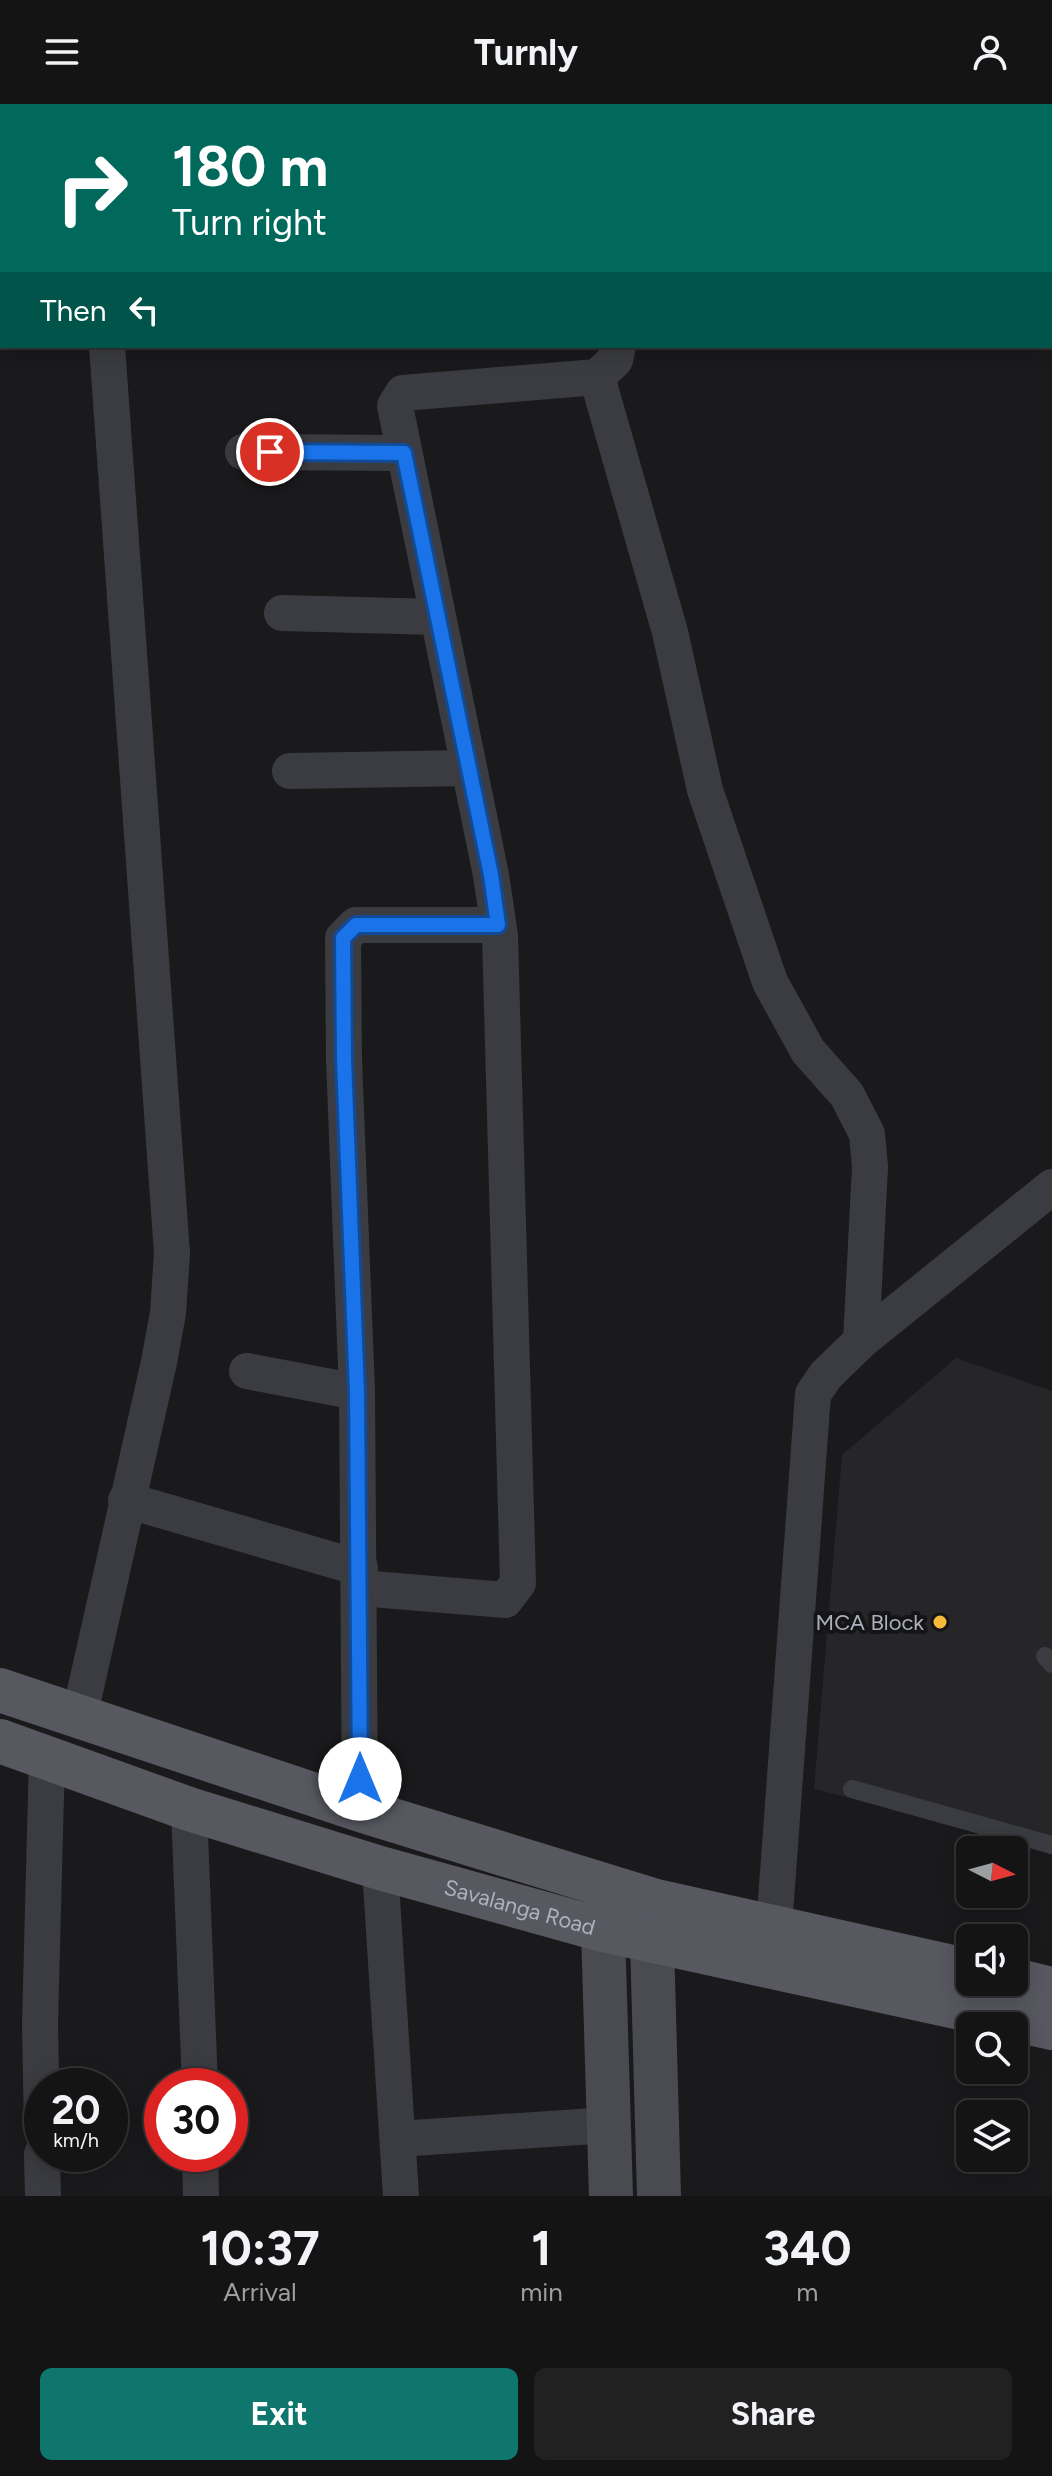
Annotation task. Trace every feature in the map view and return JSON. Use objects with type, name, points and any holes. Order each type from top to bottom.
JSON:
[{"type":"main road","name":"Savalanga Road","points":[[0,1690],[360,1810],[607,1886],[654,1921],[1052,2028]]},
{"type":"main road","name":"Savalanga Road","points":[[0,1741],[189,1809],[380,1868],[603,1930],[654,1921],[774,1927],[956,1968]]},
{"type":"main road","points":[[1028,1983],[1052,1989]]},
{"type":"street","points":[[79,1718],[168,1313],[172,1253],[107,348]]},
{"type":"street","points":[[126,1500],[360,1578],[505,1600],[518,1583],[498,925],[395,406],[403,393],[597,377],[615,360],[618,348]]},
{"type":"street","points":[[597,377],[670,632],[705,790],[770,982],[808,1051],[847,1095],[867,1134],[870,1167],[861,1341]]},
{"type":"street","points":[[243,452],[404,453]]},
{"type":"street","points":[[282,613],[438,617]]},
{"type":"street","points":[[290,771],[469,768]]},
{"type":"street","points":[[360,1810],[357,1392],[344,1060],[343,938],[356,925],[498,925]]},
{"type":"street","points":[[774,1927],[813,1394],[826,1375],[861,1341],[1052,1187]]},
{"type":"street","points":[[247,1371],[357,1392]]},
{"type":"street","points":[[41,2068],[47,1756]]},
{"type":"street","points":[[189,1809],[199,2068]]},
{"type":"street","points":[[380,1868],[401,2196]]},
{"type":"street","points":[[607,1886],[603,1930],[611,2196]]},
{"type":"street","points":[[654,1921],[659,2196]]},
{"type":"street","points":[[398,2139],[609,2125]]},
{"type":"street","points":[[42,2172],[43,2196]]},
{"type":"street","points":[[200,2172],[201,2196]]},
{"type":"lane","points":[[852,1789],[1052,1845]]},
{"type":"shaded area","name":"MCA Block","points":[[956,1358],[1052,1391],[1052,1848],[1028,1842],[1028,1836],[1004,1836],[814,1789],[842,1455]]},
{"type":"place","name":"MCA Block","points":[[940,1622]]},
{"type":"route","points":[[270,452],[404,453],[491,875],[498,925],[356,925],[343,938],[344,1060],[357,1392],[360,1779]]}]
